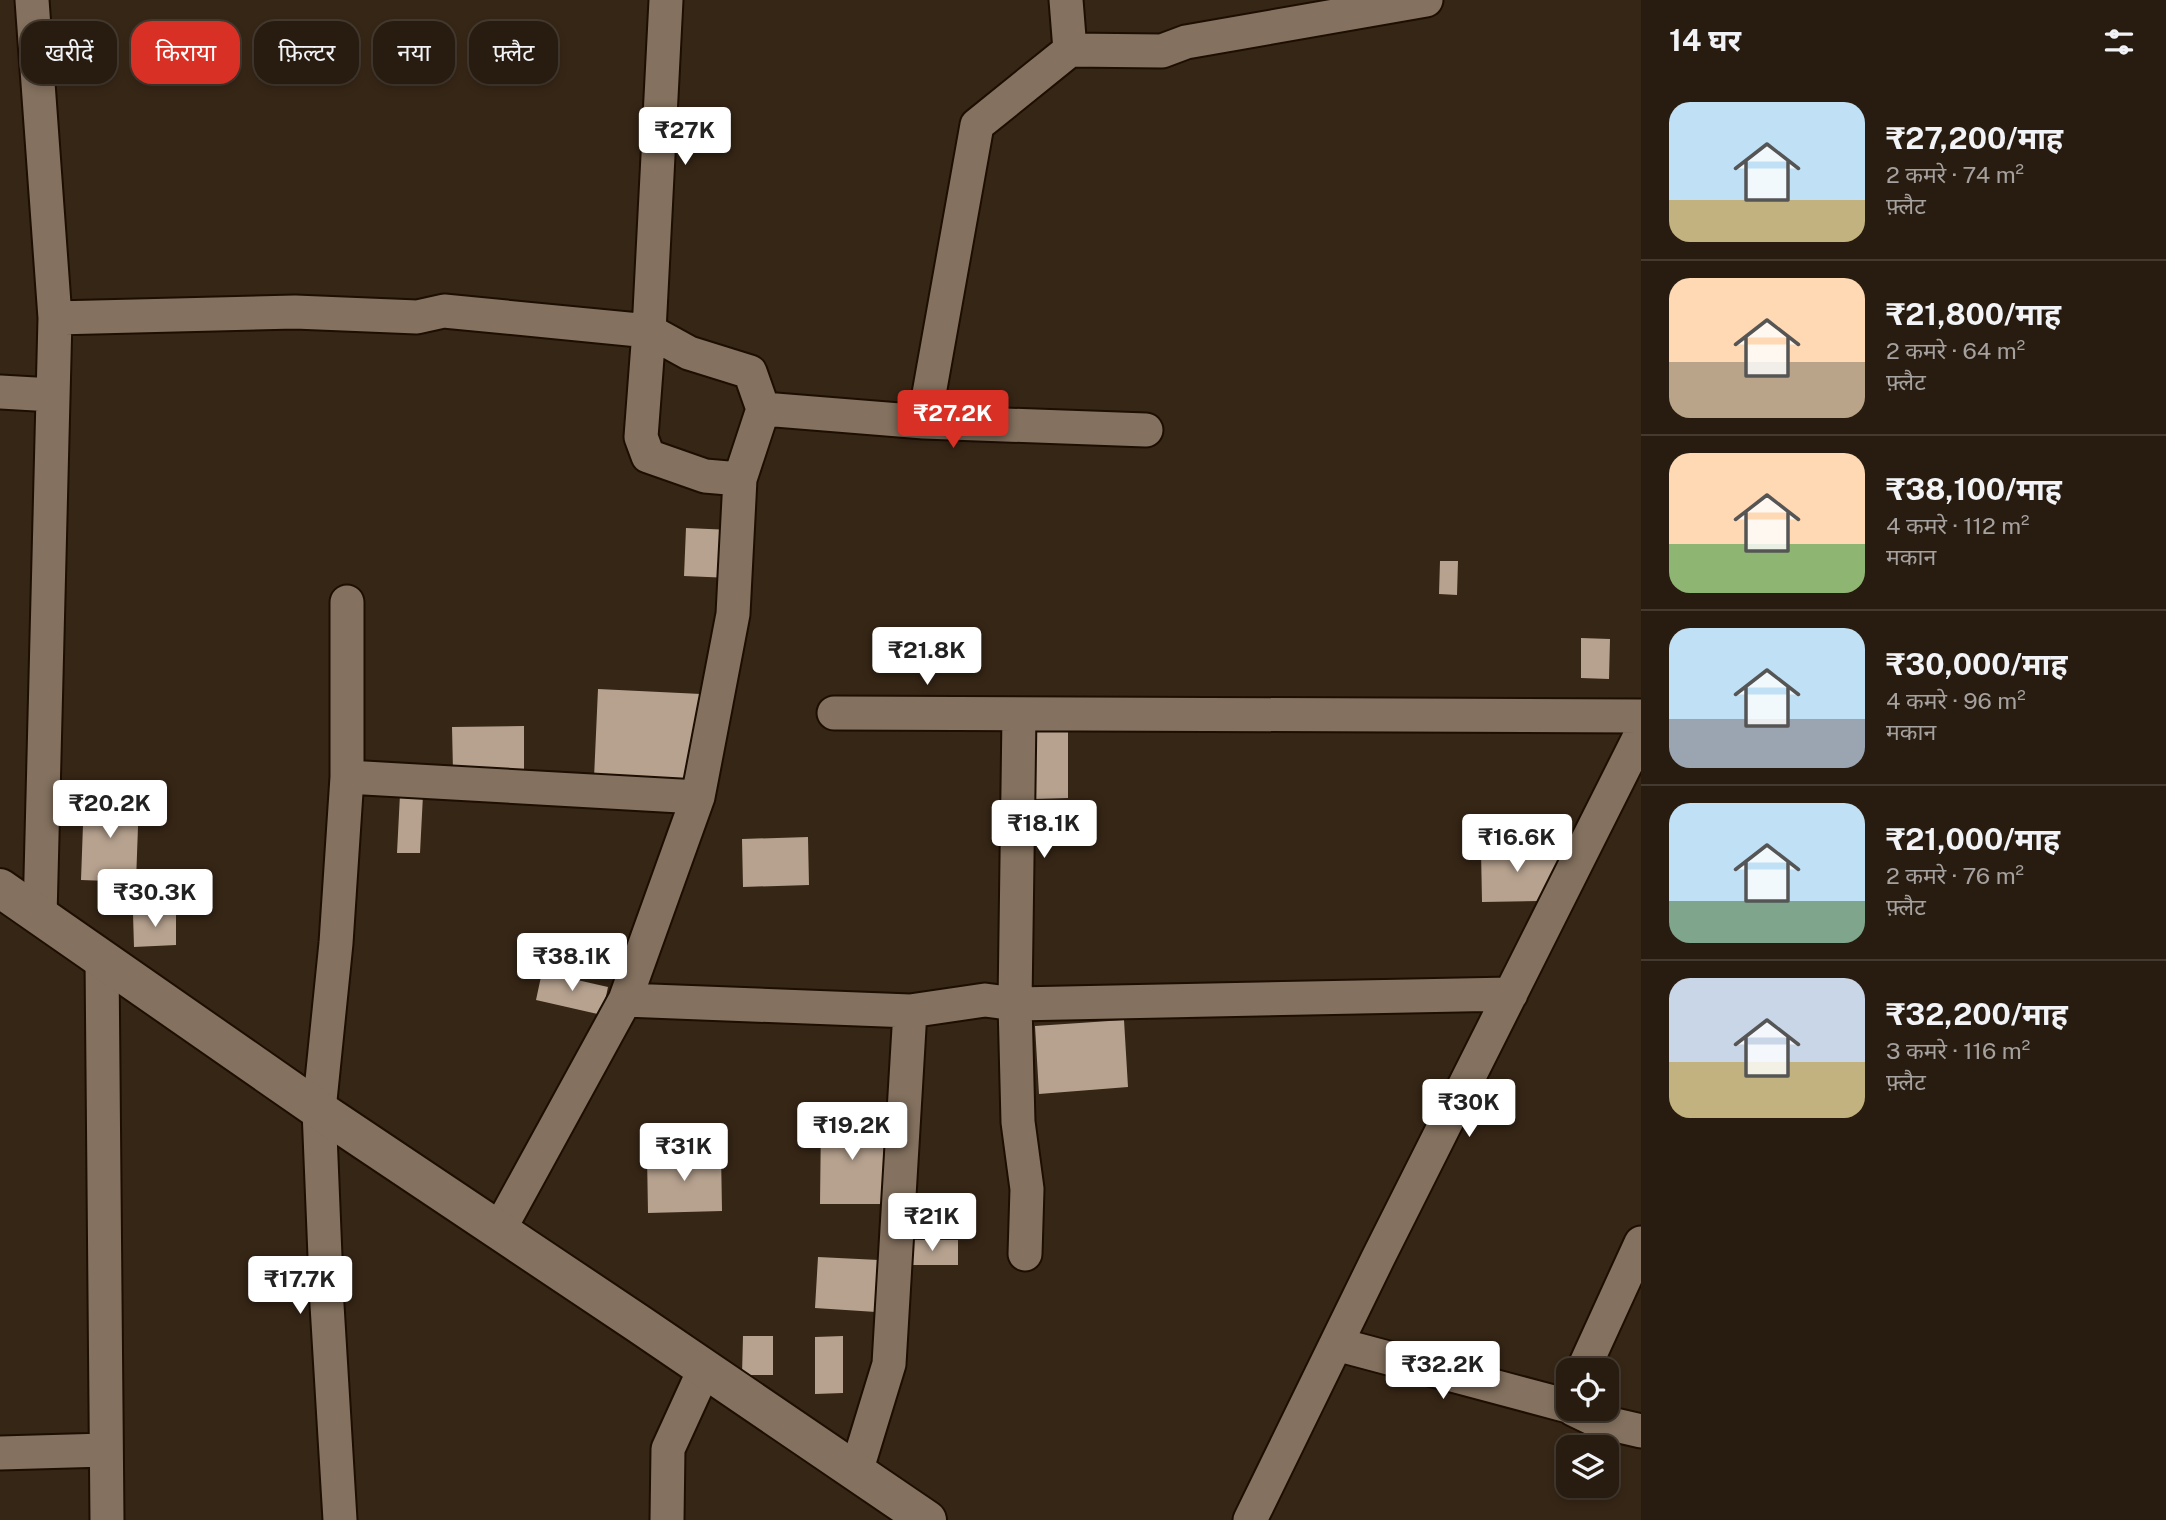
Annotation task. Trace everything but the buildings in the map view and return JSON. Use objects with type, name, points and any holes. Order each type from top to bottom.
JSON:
[{"type":"street","points":[[32,0],[55,318],[40,916]]},
{"type":"street","points":[[666,0],[641,436],[648,456],[705,476],[740,479]]},
{"type":"street","points":[[1066,0],[1070,50]]},
{"type":"street","points":[[924,422],[977,125],[1070,50],[1162,51],[1186,42],[1426,0]]},
{"type":"street","points":[[55,318],[295,312],[417,317],[444,311],[649,331],[689,352],[750,372],[763,409],[740,479],[733,614],[698,797],[625,1000],[499,1230]]},
{"type":"street","points":[[0,392],[53,395]]},
{"type":"street","points":[[763,409],[924,422],[1146,430]]},
{"type":"street","points":[[340,1520],[319,1110],[347,777],[346,602]]},
{"type":"street","points":[[834,713],[1641,716]]},
{"type":"street","points":[[1019,715],[1015,1004],[1018,1122],[1027,1189],[1025,1254]]},
{"type":"street","points":[[1250,1520],[1511,994],[1631,776],[1641,734]]},
{"type":"street","points":[[347,777],[698,797]]},
{"type":"street","points":[[0,888],[319,1110],[927,1520]]},
{"type":"street","points":[[102,959],[107,1520]]},
{"type":"street","points":[[625,1000],[910,1011],[985,1000],[1015,1004],[1511,994]]},
{"type":"street","points":[[856,1472],[889,1364],[910,1011]]},
{"type":"street","points":[[1588,1358],[1641,1243]]},
{"type":"street","points":[[1336,1345],[1556,1403]]},
{"type":"street","points":[[667,1520],[668,1449],[705,1368]]},
{"type":"street","points":[[1602,1421],[1641,1431]]},
{"type":"street","points":[[0,1453],[106,1450]]}]
